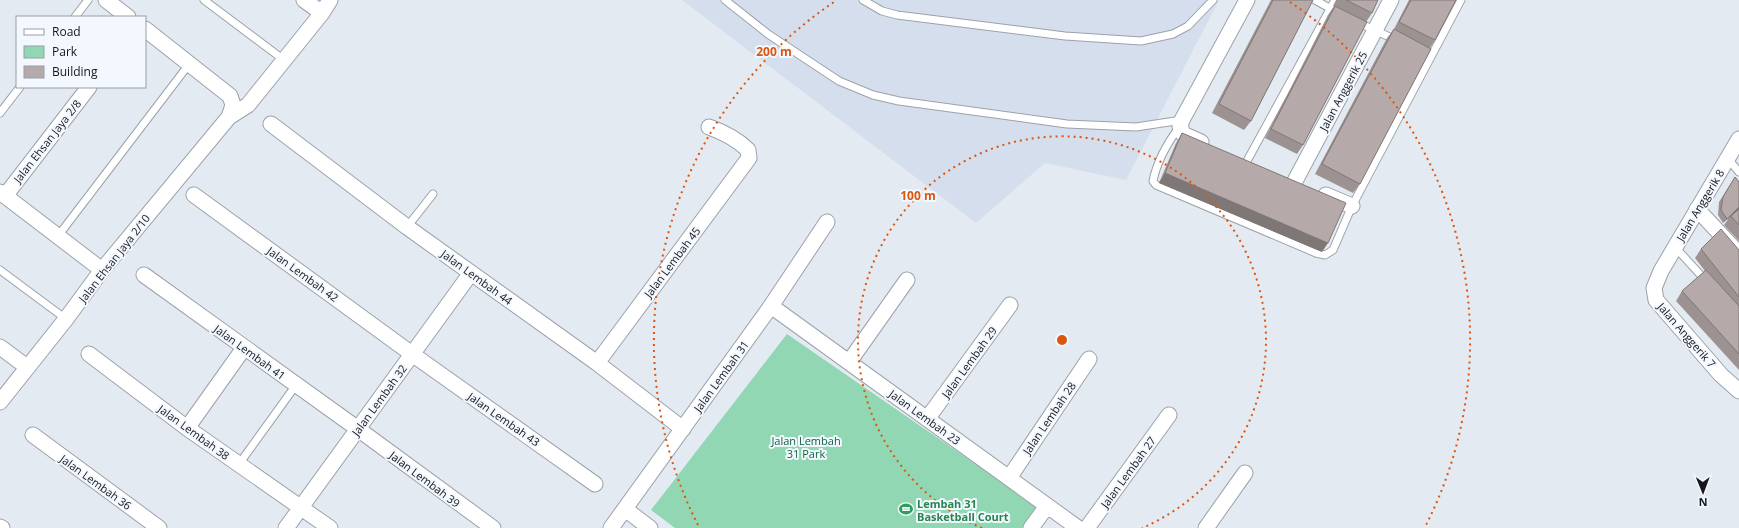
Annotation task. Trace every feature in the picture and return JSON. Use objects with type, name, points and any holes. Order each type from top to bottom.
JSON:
[{"type":"street","points":[[106,0],[127,16]]},
{"type":"street","points":[[304,0],[322,13]]},
{"type":"street","name":"Jalan Ehsan Jaya 2/10","points":[[0,402],[66,319],[102,270],[230,117],[248,105],[322,13],[330,0]]},
{"type":"street","points":[[1211,147],[1183,134],[1181,123],[1247,0]]},
{"type":"street","name":"Jalan Anggerik 25","points":[[1352,206],[1288,178],[1391,0]]},
{"type":"street","points":[[146,30],[230,96],[233,105],[230,117]]},
{"type":"street","name":"Jalan Ehsan Jaya 2/8","points":[[3,194],[88,88]]},
{"type":"street","name":"Jalan Lembah 44","points":[[271,124],[407,227],[597,363],[683,429]]},
{"type":"street","name":"Jalan Lembah 45","points":[[597,363],[747,161],[749,154],[745,147],[722,132],[709,127]]},
{"type":"street","name":"Jalan Anggerik 8","points":[[1661,271],[1739,140]]},
{"type":"street","points":[[1233,156],[1254,164]]},
{"type":"street","points":[[3,194],[102,270]]},
{"type":"street","name":"Jalan Lembah 42","points":[[194,195],[412,354]]},
{"type":"street","points":[[1698,209],[1739,254]]},
{"type":"street","name":"Jalan Lembah 31","points":[[611,528],[771,306],[827,222]]},
{"type":"street","name":"Jalan Anggerik 7","points":[[1661,271],[1654,288],[1656,300],[1721,375],[1739,391]]},
{"type":"street","name":"Jalan Lembah 32","points":[[286,528],[471,273]]},
{"type":"street","name":"Jalan Lembah 41","points":[[144,275],[358,429]]},
{"type":"street","points":[[849,362],[907,280]]},
{"type":"street","name":"Jalan Lembah 29","points":[[927,419],[1010,305]]},
{"type":"street","name":"Jalan Lembah 23","points":[[771,306],[1078,528]]},
{"type":"street","points":[[0,347],[27,367]]},
{"type":"street","points":[[187,428],[244,348]]},
{"type":"street","name":"Jalan Lembah 38","points":[[89,354],[187,428],[330,528]]},
{"type":"street","name":"Jalan Lembah 43","points":[[412,354],[596,484]]},
{"type":"street","name":"Jalan Lembah 28","points":[[1009,478],[1089,359]]},
{"type":"street","name":"Jalan Lembah 27","points":[[1087,528],[1169,415]]},
{"type":"street","name":"Jalan Lembah 39","points":[[358,429],[493,528]]},
{"type":"street","name":"Jalan Lembah 36","points":[[32,435],[159,528]]},
{"type":"street","points":[[1206,528],[1245,473]]},
{"type":"street","points":[[1030,528],[1047,506]]},
{"type":"street","points":[[625,509],[650,528]]},
{"type":"lane","points":[[76,16],[88,0]]},
{"type":"lane","points":[[204,0],[284,60]]},
{"type":"lane","points":[[725,0],[768,34],[839,81],[873,95],[899,101],[1067,124],[1136,127],[1181,123]]},
{"type":"lane","points":[[863,0],[882,12],[897,15],[1065,36],[1142,41],[1157,39],[1173,34],[1188,26],[1213,0]]},
{"type":"lane","points":[[1315,0],[1403,43]]},
{"type":"lane","points":[[1254,164],[1335,0]]},
{"type":"lane","points":[[1181,123],[1168,144],[1155,172],[1153,181],[1156,185],[1316,253],[1325,255],[1333,250],[1352,206],[1428,54],[1461,0]]},
{"type":"lane","points":[[58,236],[190,63]]},
{"type":"lane","points":[[0,113],[19,88]]},
{"type":"lane","points":[[1728,159],[1739,172]]},
{"type":"lane","points":[[407,227],[433,194]]},
{"type":"lane","points":[[1675,247],[1712,288]]},
{"type":"lane","points":[[0,270],[66,319]]},
{"type":"lane","points":[[239,464],[296,385]]},
{"type":"shaded area","points":[[682,0],[1219,0],[1126,180],[1045,163],[976,223]]},
{"type":"green space","name":"Jalan Lembah 31 Park","points":[[787,334],[1038,507],[1023,528],[675,528],[651,510]]},
{"type":"building","points":[[1273,0],[1313,0],[1251,121],[1219,104]]},
{"type":"building","points":[[1346,0],[1378,0],[1372,13]]},
{"type":"building","points":[[1411,0],[1456,0],[1435,40],[1399,22]]},
{"type":"building","points":[[1335,6],[1367,22],[1303,145],[1271,129]]},
{"type":"building","points":[[1394,29],[1431,49],[1360,184],[1322,164]]},
{"type":"building","points":[[1182,133],[1346,203],[1328,243],[1165,173]]},
{"type":"building","points":[[1735,177],[1739,182],[1739,207],[1727,219],[1721,210],[1723,197]]},
{"type":"building","points":[[1739,209],[1739,225],[1731,216]]},
{"type":"building","points":[[1721,229],[1739,250],[1739,297],[1701,249]]},
{"type":"building","points":[[1706,270],[1739,306],[1739,354],[1682,291]]},
{"type":"place","name":"Lembah 31 Basketball Court","points":[[906,509]]}]
